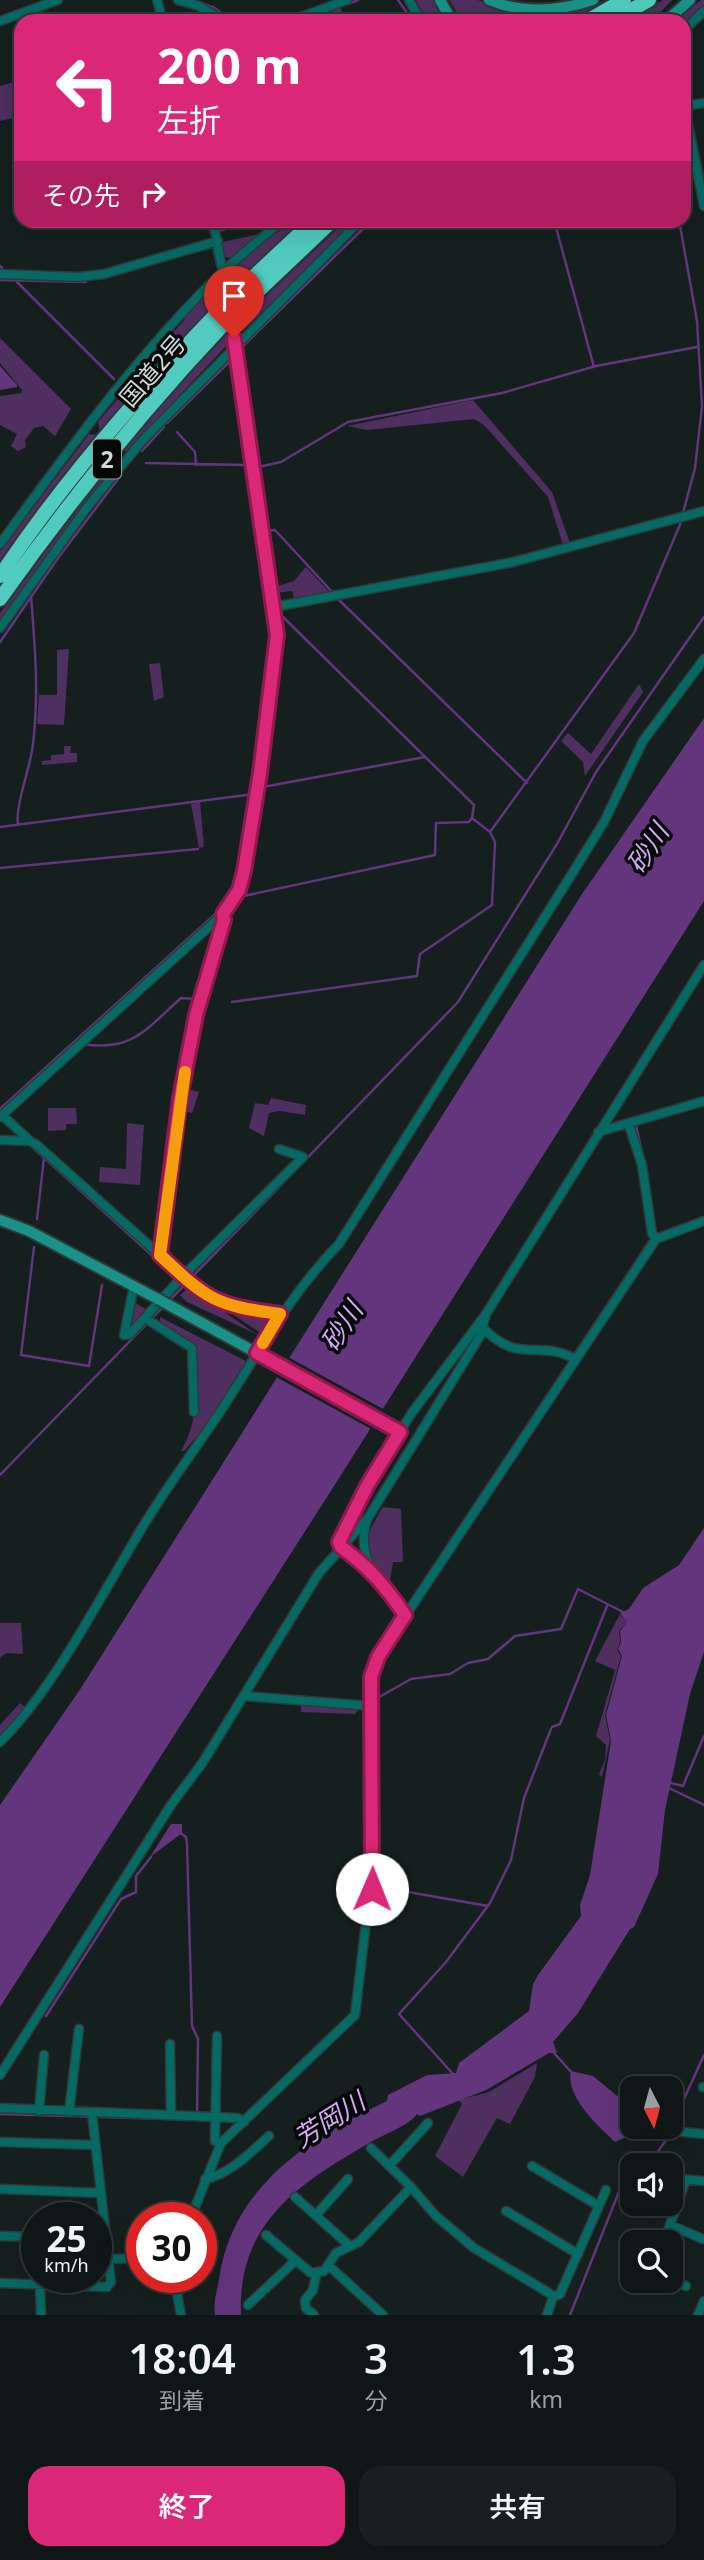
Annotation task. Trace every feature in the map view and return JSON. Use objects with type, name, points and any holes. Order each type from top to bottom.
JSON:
[{"type":"highway","points":[[599,14],[624,0]]},
{"type":"highway","points":[[624,14],[649,0]]},
{"type":"highway","name":"国道2号","points":[[0,576],[60,492],[112,428],[233,295],[305,228]]},
{"type":"highway","name":"国道2号","points":[[0,599],[74,499],[175,376],[222,325],[325,228]]},
{"type":"street","points":[[19,14],[58,0]]},
{"type":"street","points":[[178,0],[216,14]]},
{"type":"street","points":[[309,14],[347,0]]},
{"type":"street","points":[[489,0],[517,8],[540,10],[565,8],[593,0]]},
{"type":"street","points":[[674,14],[690,0]]},
{"type":"street","points":[[691,23],[704,11]]},
{"type":"street","points":[[691,137],[704,206]]},
{"type":"street","points":[[216,228],[274,607],[277,651],[257,793],[239,890],[223,914],[1,1116],[160,1255],[184,1280],[220,1303],[280,1314]]},
{"type":"street","points":[[0,544],[89,425],[167,331],[224,270],[274,228]]},
{"type":"street","points":[[0,628],[88,506],[125,461],[353,228]]},
{"type":"street","points":[[0,274],[79,277],[104,274],[217,235]]},
{"type":"street","points":[[89,425],[99,433]]},
{"type":"street","points":[[118,453],[125,461]]},
{"type":"street","points":[[274,607],[513,562],[704,511]]},
{"type":"street","points":[[0,1742],[54,1671],[184,1460],[257,1353],[280,1314],[308,1276],[346,1233],[604,822],[643,741],[704,659]]},
{"type":"street","points":[[160,1255],[180,1098],[196,1015],[224,920],[223,914]]},
{"type":"street","points":[[0,2075],[245,1696],[318,1573],[368,1518],[425,1429],[486,1314],[704,965]]},
{"type":"street","points":[[598,1132],[704,1101]]},
{"type":"street","points":[[629,1125],[642,1165],[652,1233],[656,1238]]},
{"type":"street","points":[[0,1140],[28,1141]]},
{"type":"street","points":[[134,1286],[124,1335],[130,1334],[148,1320],[303,1157],[279,1149]]},
{"type":"street","points":[[0,1220],[29,1231],[134,1286],[400,1432]]},
{"type":"street","points":[[197,2202],[221,2143],[355,2015],[372,1880],[368,1706],[373,1668],[573,1358],[656,1238],[704,1221]]},
{"type":"street","points":[[148,1320],[192,1348],[194,1412]]},
{"type":"street","points":[[480,1325],[501,1345],[512,1349],[564,1353],[573,1358]]},
{"type":"street","points":[[405,1615],[368,1566],[341,1547],[339,1542],[367,1486],[400,1432],[480,1325]]},
{"type":"street","points":[[368,1518],[363,1533],[368,1566]]},
{"type":"street","points":[[245,1696],[368,1706]]},
{"type":"street","points":[[69,2112],[79,2029]]},
{"type":"street","points":[[217,2036],[215,2141],[221,2143]]},
{"type":"street","points":[[170,2044],[170,2115]]},
{"type":"street","points":[[39,2110],[44,2056]]},
{"type":"street","points":[[0,2108],[92,2116],[170,2115],[216,2121],[242,2121]]},
{"type":"street","points":[[92,2116],[102,2202]]},
{"type":"street","points":[[389,2166],[428,2123]]},
{"type":"street","points":[[684,2132],[704,2134]]},
{"type":"street","points":[[205,2179],[214,2177],[241,2160],[269,2136]]},
{"type":"street","points":[[0,2142],[95,2145]]},
{"type":"street","points":[[371,2148],[435,2215],[474,2248],[553,2297]]},
{"type":"street","points":[[532,2166],[598,2206]]},
{"type":"street","points":[[316,2215],[348,2179]]},
{"type":"street","points":[[683,2180],[704,2181]]},
{"type":"street","points":[[668,2230],[687,2180]]},
{"type":"street","points":[[267,2235],[311,2273],[324,2270],[336,2253],[359,2242],[411,2187]]},
{"type":"street","points":[[0,2189],[101,2193]]},
{"type":"street","points":[[547,2315],[553,2297],[560,2294],[606,2190]]},
{"type":"street","points":[[296,2197],[351,2246]]},
{"type":"street","points":[[506,2211],[578,2254]]},
{"type":"street","points":[[670,2225],[703,2239]]},
{"type":"street","points":[[0,2236],[21,2237]]},
{"type":"street","points":[[248,2305],[296,2260]]},
{"type":"street","points":[[328,2264],[378,2314]]},
{"type":"street","points":[[314,2315],[306,2308],[305,2300],[313,2290],[317,2272]]},
{"type":"street","points":[[0,2283],[21,2284]]},
{"type":"street","points":[[40,2293],[41,2315]]},
{"type":"street","points":[[177,2293],[181,2315]]},
{"type":"street","points":[[698,2315],[704,2301]]},
{"type":"shaded area","points":[[416,0],[434,0],[442,14],[423,14]]},
{"type":"shaded area","points":[[449,0],[478,0],[500,8],[583,7],[606,0],[581,14],[458,14]]},
{"type":"shaded area","points":[[663,0],[672,0],[659,14],[637,14]]},
{"type":"shaded area","points":[[704,0],[704,5],[691,17],[691,14],[684,14]]},
{"type":"shaded area","points":[[341,8],[342,14],[324,14]]},
{"type":"shaded area","points":[[14,82],[14,118],[0,121],[0,86]]},
{"type":"shaded area","points":[[286,228],[294,228],[230,289],[231,272],[235,266]]},
{"type":"shaded area","points":[[339,228],[349,228],[243,331],[238,322]]},
{"type":"shaded area","points":[[259,234],[230,258],[224,257],[222,242]]},
{"type":"shaded area","points":[[209,291],[222,297],[158,363],[100,432],[98,422],[185,319],[183,317]]},
{"type":"shaded area","points":[[229,330],[229,343],[127,451],[119,452]]},
{"type":"shaded area","points":[[0,338],[71,409],[55,436],[43,426],[34,428],[25,440],[26,447],[18,451],[11,446],[17,434],[0,425],[0,396],[21,393],[22,390],[0,363]]},
{"type":"shaded area","points":[[473,400],[552,492],[570,543],[563,545],[548,497],[484,425],[474,419],[367,430],[347,426]]},
{"type":"shaded area","points":[[89,434],[98,435],[0,565],[0,551]]},
{"type":"shaded area","points":[[117,455],[117,464],[0,621],[0,613]]},
{"type":"shaded area","points":[[306,567],[332,595],[295,601],[292,591],[276,593],[275,587],[294,581]]},
{"type":"shaded area","points":[[69,649],[64,725],[37,724],[39,695],[57,695],[57,650]]},
{"type":"shaded area","points":[[160,663],[164,697],[154,701],[149,664]]},
{"type":"shaded area","points":[[639,684],[643,692],[585,776],[583,762],[561,741],[568,733],[591,754]]},
{"type":"shaded area","points":[[64,746],[71,746],[70,753],[77,753],[77,762],[42,765],[42,761],[51,760],[51,755],[64,754]]},
{"type":"shaded area","points":[[200,802],[204,847],[199,848],[191,804]]},
{"type":"shaded area","points":[[184,1088],[199,1092],[192,1113],[183,1111]]},
{"type":"shaded area","points":[[271,1098],[306,1105],[305,1115],[280,1111],[269,1113],[264,1136],[249,1128],[255,1103],[268,1105]]},
{"type":"shaded area","points":[[48,1108],[76,1108],[77,1124],[66,1124],[66,1130],[48,1131]]},
{"type":"shaded area","points":[[127,1123],[144,1125],[140,1185],[99,1182],[100,1167],[126,1169]]},
{"type":"shaded area","points":[[186,1290],[192,1290],[258,1335],[187,1302],[180,1295]]},
{"type":"shaded area","points":[[134,1302],[147,1310],[128,1332]]},
{"type":"shaded area","points":[[222,1307],[271,1319],[262,1334]]},
{"type":"shaded area","points":[[160,1317],[246,1361],[206,1426],[184,1451],[181,1451],[191,1427],[196,1402],[195,1349],[161,1326]]},
{"type":"shaded area","points":[[383,1507],[401,1509],[403,1562],[393,1562],[389,1588],[373,1566],[367,1549],[370,1531]]},
{"type":"shaded area","points":[[620,1614],[627,1622],[619,1631],[620,1642],[617,1650],[621,1656],[605,1715],[610,1740],[602,1777],[599,1774],[605,1760],[606,1745],[596,1736],[615,1670],[595,1661]]},
{"type":"shaded area","points":[[0,1623],[21,1623],[23,1654],[6,1653],[0,1658]]},
{"type":"shaded area","points":[[301,1702],[358,1709],[355,1714],[301,1712]]},
{"type":"shaded area","points":[[20,1703],[25,1707],[0,1737],[0,1725]]},
{"type":"shaded area","points":[[537,2063],[535,2077],[510,2124],[497,2118],[463,2177],[435,2156],[462,2104],[459,2100],[489,2092]]},
{"type":"water","points":[[0,366],[17,385],[17,387],[0,390]]},
{"type":"water","name":"砂川","points":[[704,718],[704,901],[0,2007],[0,1805],[81,1688],[582,894]]},
{"type":"water","points":[[704,1528],[704,1652],[690,1694],[665,1810],[658,1874],[634,1927],[630,1929],[578,2013],[553,2042],[557,2053],[549,2053],[486,2090],[420,2116],[417,2114],[408,2122],[320,2173],[278,2209],[262,2230],[250,2254],[243,2283],[241,2315],[215,2315],[214,2305],[227,2246],[240,2218],[257,2192],[279,2169],[330,2131],[387,2101],[388,2095],[427,2075],[456,2073],[459,2063],[529,2011],[533,1984],[581,1916],[580,1905],[590,1875],[611,1741],[606,1715],[622,1656],[618,1649],[621,1642],[620,1631],[627,1622],[620,1613],[629,1609],[643,1588],[679,1565]]},
{"type":"water","points":[[171,1824],[182,1824],[182,1833],[150,1857]]},
{"type":"water","points":[[571,2071],[593,2076],[620,2098],[622,2139],[615,2142],[592,2119],[578,2100],[570,2081]]},
{"type":"pier","points":[[288,1357],[385,1410],[373,1430],[276,1377]]},
{"type":"waterway","points":[[348,4],[358,0]]},
{"type":"waterway","points":[[398,0],[408,14]]},
{"type":"waterway","points":[[198,2],[215,8],[222,14]]},
{"type":"waterway","points":[[155,7],[157,14]]},
{"type":"waterway","points":[[694,134],[704,182]]},
{"type":"waterway","points":[[210,228],[211,232]]},
{"type":"waterway","points":[[211,233],[229,228]]},
{"type":"waterway","points":[[239,350],[364,228]]},
{"type":"waterway","points":[[556,228],[594,367]]},
{"type":"waterway","points":[[680,228],[697,321],[702,406],[695,468],[683,513]]},
{"type":"waterway","points":[[214,251],[217,265]]},
{"type":"waterway","points":[[14,279],[114,379]]},
{"type":"waterway","points":[[0,280],[86,282]]},
{"type":"waterway","points":[[258,467],[281,462],[348,422],[502,393],[596,366],[697,347]]},
{"type":"waterway","points":[[230,360],[254,501],[271,637],[260,741]]},
{"type":"waterway","points":[[167,423],[229,362]]},
{"type":"waterway","points":[[142,451],[164,427]]},
{"type":"waterway","points":[[177,432],[195,452],[196,465]]},
{"type":"waterway","points":[[146,463],[247,465]]},
{"type":"waterway","points":[[0,642],[58,558],[121,475]]},
{"type":"waterway","points":[[232,1002],[417,976],[420,954],[492,905],[495,842],[490,832],[634,633],[682,520]]},
{"type":"waterway","points":[[267,531],[275,530],[334,594]]},
{"type":"waterway","points":[[18,824],[35,725],[36,670],[31,596]]},
{"type":"waterway","points":[[337,598],[527,783]]},
{"type":"waterway","points":[[283,617],[474,805],[472,818],[490,832]]},
{"type":"waterway","points":[[168,1302],[458,1002],[557,844],[596,772],[704,617]]},
{"type":"waterway","points":[[263,787],[425,757]]},
{"type":"waterway","points":[[0,827],[254,794]]},
{"type":"waterway","points":[[239,897],[435,855],[436,823],[469,822],[472,818]]},
{"type":"waterway","points":[[0,868],[198,849]]},
{"type":"waterway","points":[[233,893],[238,879]]},
{"type":"waterway","points":[[0,1109],[223,907]]},
{"type":"waterway","points":[[83,1044],[100,1046],[127,1041],[138,1036],[181,998],[196,999]]},
{"type":"waterway","points":[[636,1126],[642,1152]]},
{"type":"waterway","points":[[29,1144],[177,1278]]},
{"type":"waterway","points":[[37,1219],[44,1158]]},
{"type":"waterway","points":[[653,1217],[656,1234]]},
{"type":"waterway","points":[[449,1544],[650,1240]]},
{"type":"waterway","points":[[34,1247],[21,1355],[89,1366],[102,1285]]},
{"type":"waterway","points":[[0,1475],[164,1306]]},
{"type":"waterway","points":[[374,1700],[411,1679],[450,1674],[468,1663],[488,1659],[515,1636],[561,1629],[578,1589],[623,1612]]},
{"type":"waterway","points":[[406,1608],[412,1599]]},
{"type":"waterway","points":[[552,1727],[560,1724],[607,1606]]},
{"type":"waterway","points":[[367,1703],[369,1666],[386,1635]]},
{"type":"waterway","points":[[367,1709],[368,1878]]},
{"type":"waterway","points":[[453,2074],[399,2014],[446,1962],[490,1903],[511,1860],[524,1798],[551,1729]]},
{"type":"waterway","points":[[671,1783],[683,1786],[704,1736]]},
{"type":"waterway","points":[[669,1788],[704,1805]]},
{"type":"waterway","points":[[179,1832],[186,1837],[187,1844],[192,2026],[198,2039],[197,2113]]},
{"type":"waterway","points":[[46,2016],[121,1899],[136,1892],[136,1876],[151,1857]]},
{"type":"waterway","points":[[374,1886],[488,1906]]},
{"type":"waterway","points":[[554,2053],[573,2074]]},
{"type":"waterway","points":[[657,2153],[664,2143],[704,2055]]},
{"type":"waterway","points":[[242,2117],[261,2100]]},
{"type":"waterway","points":[[0,2114],[237,2121]]},
{"type":"waterway","points":[[570,2315],[620,2189]]},
{"type":"tunnel","points":[[653,0],[656,14]]},
{"type":"slow traffic","points":[[185,1072],[160,1255],[207,1297],[238,1308],[280,1314],[263,1343]]},
{"type":"route","points":[[234,338],[236,366],[260,510],[277,651],[244,871],[239,890],[223,914],[224,920],[196,1015],[180,1098],[160,1255],[207,1297],[238,1308],[280,1314],[257,1353],[400,1432],[367,1486],[339,1542],[341,1547],[368,1566],[405,1615],[378,1657],[371,1677],[372,1889]]},
{"type":"water label","name":"芳岡川","points":[[329,2119]]}]
